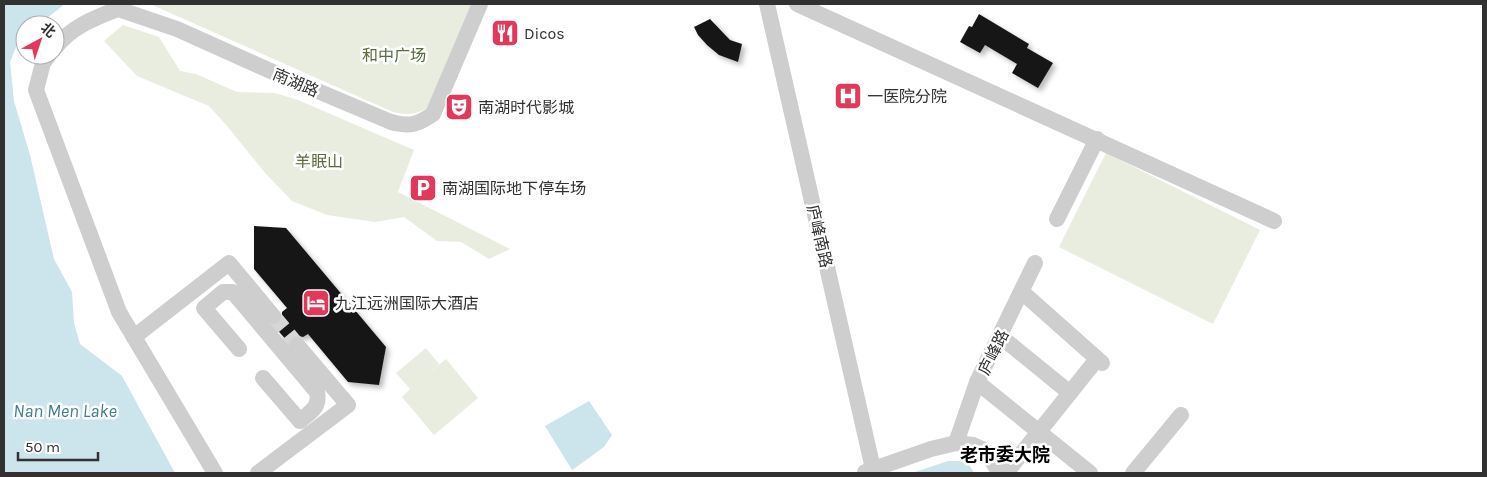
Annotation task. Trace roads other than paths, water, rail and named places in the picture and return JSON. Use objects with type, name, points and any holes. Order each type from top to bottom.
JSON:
[{"type":"street","name":"南湖路","points":[[65,37],[84,22],[118,9],[177,29],[275,74],[391,122],[403,125],[413,124],[433,114],[480,4]]},
{"type":"street","name":"庐峰南路","points":[[767,4],[870,472]]},
{"type":"street","points":[[797,4],[1274,221]]},
{"type":"street","points":[[42,65],[36,90],[119,312],[215,473]]},
{"type":"street","points":[[1057,219],[1097,139]]},
{"type":"street","name":"庐峰路","points":[[956,443],[978,382],[1035,263]]},
{"type":"street","points":[[134,337],[229,264],[239,287],[323,387],[348,405],[258,473]]},
{"type":"street","points":[[239,287],[274,316]]},
{"type":"street","points":[[239,287],[223,292],[204,308],[239,349]]},
{"type":"street","points":[[1006,473],[1070,393],[1100,361],[1022,292]]},
{"type":"street","points":[[1000,336],[1070,393]]},
{"type":"street","points":[[263,378],[300,421],[316,407],[323,387],[298,345]]},
{"type":"street","points":[[978,382],[1090,473]]},
{"type":"street","points":[[1133,473],[1181,415]]},
{"type":"street","points":[[870,472],[931,449],[956,443],[973,445],[986,452],[1000,473]]},
{"type":"water","name":"Nan Men Lake","points":[[4,4],[65,4],[51,15],[15,15],[15,50],[10,62],[14,101],[30,155],[54,259],[72,292],[74,323],[80,344],[122,376],[175,473],[4,473]]},
{"type":"water","points":[[589,401],[612,435],[604,447],[572,470],[545,426]]},
{"type":"water","points":[[948,461],[967,461],[974,473],[912,473]]},
{"type":"tunnel","points":[[273,316],[297,345]]},
{"type":"place","name":"Dicos","points":[[505,33]]},
{"type":"place","name":"一医院分院","points":[[848,96]]},
{"type":"place","name":"南湖时代影城","points":[[459,107]]},
{"type":"place","name":"南湖国际地下停车场","points":[[423,188]]},
{"type":"place","name":"九江远洲国际大酒店","points":[[316,303]]},
{"type":"district","name":"老市委大院","points":[[1005,455]]},
{"type":"park label","name":"和中广场","points":[[394,55]]},
{"type":"park label","name":"羊眠山","points":[[319,161]]}]
